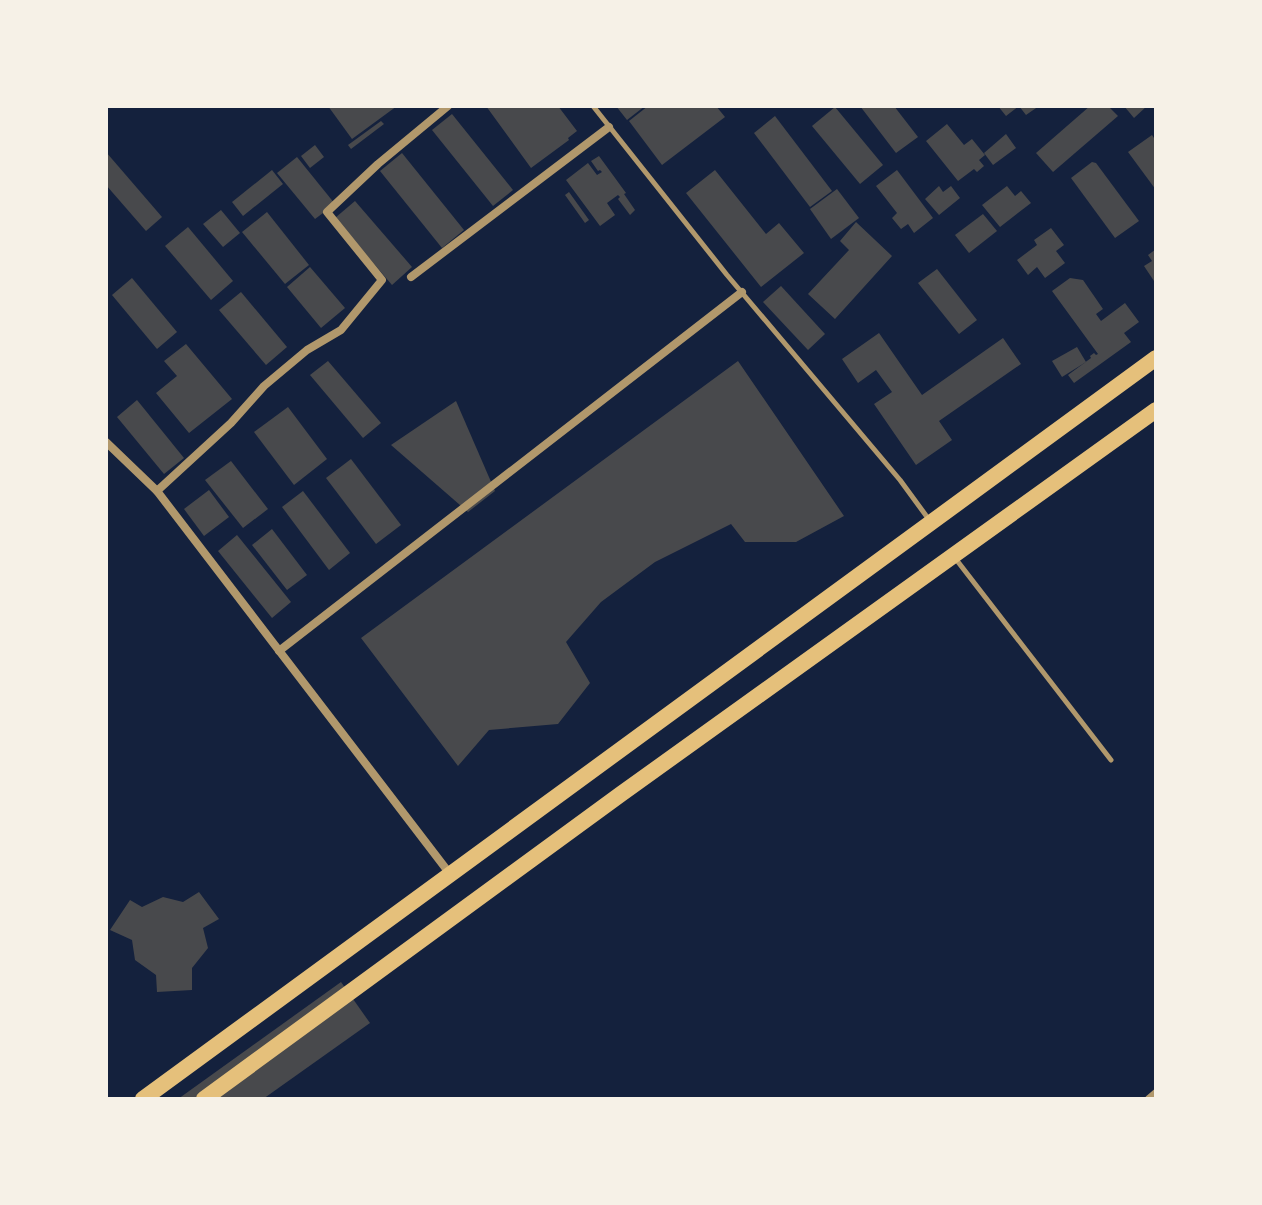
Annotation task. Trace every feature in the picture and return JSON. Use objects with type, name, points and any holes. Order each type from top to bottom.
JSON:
[{"type":"main road","points":[[143,1099],[1156,358]]},
{"type":"main road","points":[[204,1099],[621,794],[1156,410]]},
{"type":"street","points":[[157,491],[231,423],[264,386],[307,350],[341,330],[377,287],[382,280],[327,212],[378,164],[448,106]]},
{"type":"street","points":[[411,277],[609,127]]},
{"type":"street","points":[[279,651],[742,292]]},
{"type":"street","points":[[106,442],[157,491],[450,874]]},
{"type":"street","points":[[1149,1099],[1156,1093]]},
{"type":"lane","points":[[593,106],[727,275],[900,480],[931,523]]},
{"type":"lane","points":[[954,556],[1111,760]]},
{"type":"building","points":[[328,106],[397,106],[352,139]]},
{"type":"building","points":[[486,106],[558,106],[577,131],[531,168]]},
{"type":"building","points":[[616,106],[645,106],[627,120]]},
{"type":"building","points":[[648,106],[716,106],[725,117],[662,165],[629,121]]},
{"type":"building","points":[[860,106],[894,106],[918,137],[896,153]]},
{"type":"building","points":[[998,106],[1019,106],[1006,116]]},
{"type":"building","points":[[1019,106],[1039,106],[1026,115]]},
{"type":"building","points":[[1090,106],[1108,106],[1118,116],[1053,172],[1036,153]]},
{"type":"building","points":[[1124,106],[1147,106],[1134,118]]},
{"type":"building","points":[[835,107],[883,165],[860,184],[812,126]]},
{"type":"building","points":[[452,114],[513,190],[493,206],[432,130]]},
{"type":"building","points":[[775,116],[832,191],[810,207],[754,133]]},
{"type":"building","points":[[381,121],[384,124],[351,149],[348,145]]},
{"type":"building","points":[[947,124],[964,145],[972,139],[985,155],[979,160],[984,166],[958,181],[926,141]]},
{"type":"building","points":[[1006,134],[1016,148],[993,165],[984,153]]},
{"type":"building","points":[[1152,135],[1156,141],[1156,190],[1128,152]]},
{"type":"building","points":[[315,145],[324,157],[310,168],[301,156]]},
{"type":"building","points":[[106,152],[162,217],[146,231],[106,185]]},
{"type":"building","points":[[402,153],[464,230],[442,248],[380,171]]},
{"type":"building","points":[[599,156],[635,210],[630,215],[618,195],[607,203],[615,215],[600,226],[566,180],[588,163],[597,175],[602,172],[591,161]]},
{"type":"building","points":[[297,157],[335,204],[315,219],[277,173]]},
{"type":"building","points":[[1092,162],[1096,163],[1139,221],[1115,238],[1071,178]]},
{"type":"building","points":[[272,170],[283,184],[243,216],[232,202]]},
{"type":"building","points":[[715,170],[766,234],[779,223],[804,253],[761,287],[686,193]]},
{"type":"building","points":[[897,170],[933,218],[914,233],[908,224],[901,229],[892,218],[897,213],[876,186]]},
{"type":"building","points":[[939,186],[943,192],[951,186],[960,198],[939,215],[925,199]]},
{"type":"building","points":[[1007,186],[1015,196],[1021,191],[1031,203],[1000,227],[982,205]]},
{"type":"building","points":[[837,189],[859,218],[831,239],[810,209]]},
{"type":"building","points":[[569,192],[589,220],[585,223],[565,195]]},
{"type":"building","points":[[355,201],[412,267],[392,285],[335,218]]},
{"type":"building","points":[[221,210],[240,233],[223,247],[203,224]]},
{"type":"building","points":[[267,212],[309,265],[285,284],[242,232]]},
{"type":"building","points":[[983,214],[997,231],[969,253],[955,235]]},
{"type":"building","points":[[856,222],[892,256],[835,319],[808,294],[849,250],[840,241]]},
{"type":"building","points":[[188,227],[233,281],[211,300],[165,246]]},
{"type":"building","points":[[1051,228],[1064,245],[1056,251],[1065,263],[1045,278],[1037,267],[1028,275],[1017,260],[1037,245],[1034,240]]},
{"type":"building","points":[[1156,249],[1156,284],[1144,266],[1152,261],[1148,255]]},
{"type":"building","points":[[310,267],[345,308],[321,328],[287,287]]},
{"type":"building","points":[[937,269],[977,320],[959,334],[918,283]]},
{"type":"building","points":[[132,278],[177,332],[157,349],[112,295]]},
{"type":"building","points":[[1070,278],[1083,280],[1103,309],[1096,314],[1101,321],[1125,303],[1139,322],[1124,333],[1131,342],[1074,383],[1068,375],[1094,353],[1098,354],[1052,291]]},
{"type":"building","points":[[781,286],[825,334],[808,350],[763,302]]},
{"type":"building","points":[[241,292],[287,347],[266,365],[219,310]]},
{"type":"building","points":[[879,333],[922,395],[1003,338],[1021,364],[939,421],[952,440],[916,465],[874,404],[892,392],[876,370],[858,383],[842,359]]},
{"type":"building","points":[[186,344],[232,399],[189,433],[156,393],[177,376],[164,361]]},
{"type":"building","points":[[1077,347],[1086,362],[1062,377],[1052,361]]},
{"type":"building","points":[[328,361],[381,423],[363,438],[310,375]]},
{"type":"building","points":[[738,361],[844,516],[796,542],[745,542],[731,524],[655,562],[601,602],[566,642],[590,683],[558,724],[489,730],[458,766],[361,638]]},
{"type":"building","points":[[137,400],[184,458],[164,474],[117,417]]},
{"type":"building","points":[[456,401],[495,491],[468,512],[391,445]]},
{"type":"building","points":[[288,407],[327,459],[294,485],[254,432]]},
{"type":"building","points":[[351,459],[401,525],[376,544],[326,478]]},
{"type":"building","points":[[231,461],[268,509],[243,528],[205,480]]},
{"type":"building","points":[[209,490],[229,517],[204,536],[184,509]]},
{"type":"building","points":[[303,491],[350,553],[329,570],[282,507]]},
{"type":"building","points":[[272,529],[307,575],[287,590],[252,545]]},
{"type":"building","points":[[237,535],[291,602],[272,618],[218,551]]},
{"type":"building","points":[[199,892],[219,919],[203,928],[208,948],[192,968],[192,990],[157,992],[156,975],[135,960],[132,940],[110,930],[130,900],[142,907],[163,897],[183,902]]},
{"type":"building","points":[[341,982],[370,1023],[263,1099],[178,1099]]}]
